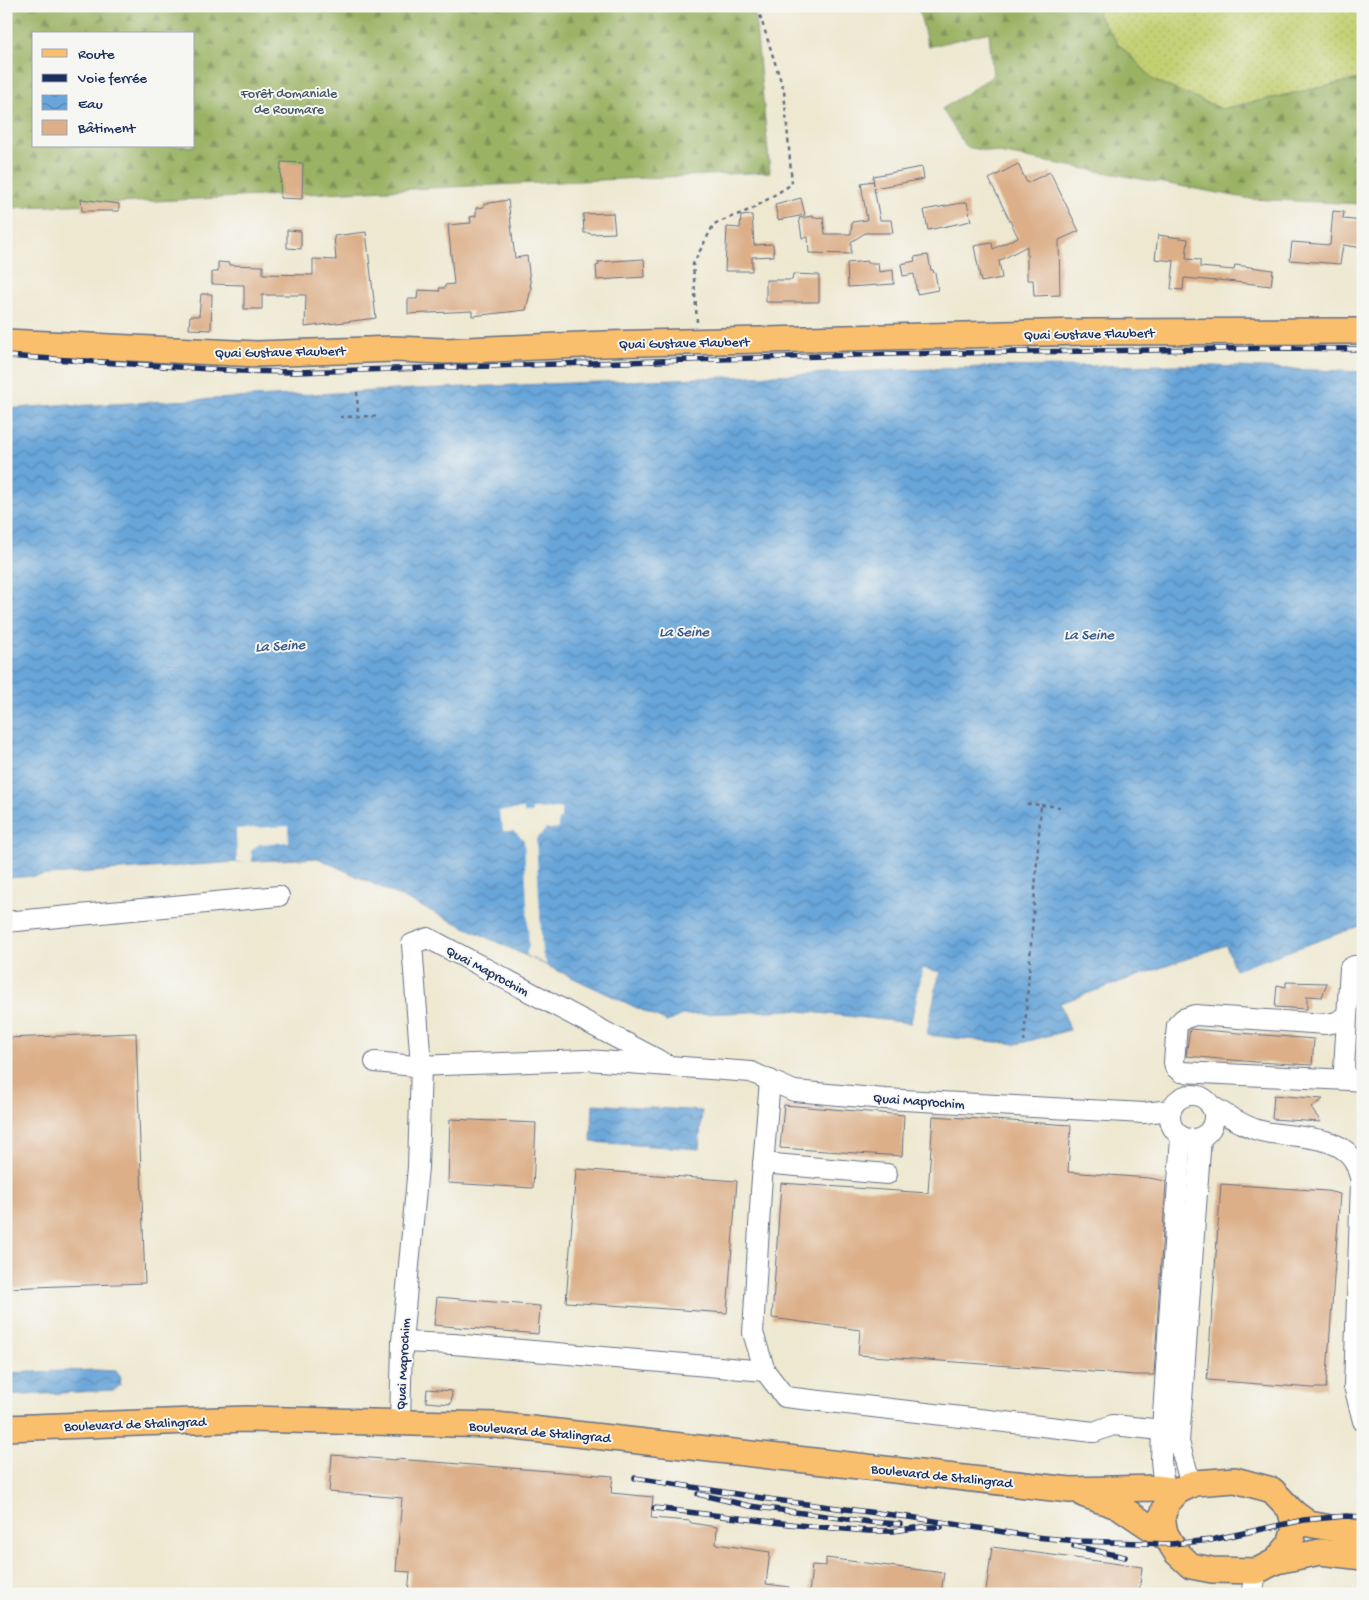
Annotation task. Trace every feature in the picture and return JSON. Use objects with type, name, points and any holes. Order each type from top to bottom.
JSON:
[{"type":"main road","name":"Quai Gustave Flaubert","points":[[6,342],[257,354],[394,349],[445,351],[604,344],[1085,332],[1363,331]]},
{"type":"main road","name":"Boulevard de Stalingrad","points":[[6,1428],[246,1419],[496,1425],[1070,1490],[1178,1489]]},
{"type":"main road","points":[[1363,1534],[1309,1524],[1290,1509],[1272,1490],[1235,1480],[1195,1484],[1178,1489],[1168,1503],[1162,1517],[1165,1533],[1176,1552],[1191,1566],[1262,1575],[1320,1552],[1363,1557]]},
{"type":"main road","name":"Boulevard de Stalingrad","points":[[1070,1490],[1120,1508],[1169,1540]]},
{"type":"main road","points":[[1262,1575],[1290,1544],[1295,1526],[1290,1509]]},
{"type":"lane","points":[[6,922],[279,896]]},
{"type":"lane","name":"Quai Maprochim","points":[[400,1422],[402,1342],[418,1167],[421,1066],[412,944],[428,938],[670,1066]]},
{"type":"lane","points":[[1356,1080],[1344,1069],[1350,968],[1358,966],[1363,974]]},
{"type":"lane","points":[[1210,1104],[1214,1114],[1214,1121],[1212,1128],[1202,1137],[1194,1139],[1181,1136],[1175,1131],[1170,1117],[1174,1106],[1172,1089],[1177,1025],[1183,1019],[1195,1015],[1326,1024],[1337,1022],[1347,1015]]},
{"type":"lane","name":"Quai Maprochim","points":[[375,1062],[421,1066],[587,1060],[751,1072],[794,1091],[1144,1113],[1174,1106]]},
{"type":"lane","points":[[1174,1062],[1175,1067],[1180,1072],[1356,1080]]},
{"type":"lane","points":[[770,1080],[753,1333],[765,1371],[785,1397],[1094,1432],[1113,1425],[1162,1430],[1179,1442]]},
{"type":"lane","points":[[1174,1106],[1187,1095],[1202,1097],[1224,1114],[1259,1131],[1304,1136],[1336,1144],[1353,1159],[1362,1181],[1359,1384],[1363,1421]]},
{"type":"lane","points":[[1178,1489],[1161,1460],[1181,1136]]},
{"type":"lane","points":[[1178,1489],[1179,1442],[1202,1137]]},
{"type":"lane","points":[[763,1163],[887,1174]]},
{"type":"lane","points":[[402,1342],[453,1344],[765,1371]]},
{"type":"lane","points":[[1132,1489],[1161,1460]]},
{"type":"path","points":[[697,323],[693,264],[714,224],[752,209],[792,184],[784,91],[758,6]]},
{"type":"path","points":[[357,392],[358,416]]},
{"type":"path","points":[[340,417],[376,416]]},
{"type":"path","points":[[1025,804],[1060,807]]},
{"type":"path","points":[[1024,1042],[1042,805]]},
{"type":"green space","name":"Forêt domaniale de Roumare","points":[[6,6],[754,6],[770,172],[6,208]]},
{"type":"green space","points":[[918,6],[1099,6],[1097,14],[1117,42],[1155,81],[1222,109],[1363,78],[1363,204],[1251,199],[966,147],[942,109],[993,76],[989,32],[928,47]]},
{"type":"green space","points":[[1099,6],[1363,6],[1363,78],[1222,109],[1155,81],[1117,42],[1097,14]]},
{"type":"water","name":"La Seine","points":[[1185,365],[1363,372],[1363,925],[1235,970],[1226,945],[1060,1003],[1070,1030],[1017,1044],[926,1035],[939,972],[924,969],[911,1023],[791,1010],[682,1015],[667,1022],[318,858],[6,878],[6,409],[70,404],[71,406],[417,389],[984,367]]},
{"type":"water","points":[[593,1104],[702,1111],[699,1149],[591,1142]]},
{"type":"water","points":[[116,1371],[121,1378],[120,1385],[114,1390],[6,1396],[6,1373]]},
{"type":"pier","points":[[561,808],[561,819],[558,819],[558,829],[546,829],[536,839],[542,953],[547,965],[526,955],[529,946],[524,840],[514,831],[503,831],[499,811],[524,809],[524,813],[532,813],[532,809]]},
{"type":"pier","points":[[288,826],[289,842],[260,844],[251,850],[252,862],[237,862],[236,829]]},
{"type":"pier","points":[[923,969],[939,972],[926,1035],[923,1034],[936,974],[925,972],[914,1023],[911,1025]]},
{"type":"building","points":[[281,162],[303,163],[302,199],[280,198]]},
{"type":"building","points":[[1018,164],[1027,183],[1050,172],[1079,231],[1059,240],[1060,295],[1034,296],[1033,280],[1027,280],[1027,246],[999,261],[1002,278],[981,282],[974,246],[992,243],[993,249],[1018,237],[989,179]]},
{"type":"building","points":[[922,167],[924,179],[874,188],[880,220],[891,220],[893,233],[865,233],[851,242],[851,254],[809,253],[808,237],[802,238],[799,218],[823,217],[825,234],[851,234],[852,222],[867,220],[861,183],[873,181],[874,185],[873,176]]},
{"type":"building","points":[[801,198],[805,215],[778,220],[775,205]]},
{"type":"building","points":[[81,199],[119,204],[119,211],[82,211]]},
{"type":"building","points":[[508,200],[515,258],[527,256],[531,289],[526,310],[472,316],[472,311],[408,314],[408,299],[417,299],[418,290],[440,291],[439,288],[445,288],[445,285],[454,284],[448,225],[471,223],[470,217],[476,216],[476,208],[484,207],[484,204]]},
{"type":"building","points":[[967,202],[971,221],[928,230],[924,210]]},
{"type":"building","points":[[1333,211],[1344,212],[1343,219],[1363,221],[1363,248],[1343,245],[1340,264],[1290,260],[1292,242],[1330,245]]},
{"type":"building","points":[[613,213],[615,233],[584,233],[583,214]]},
{"type":"building","points":[[752,215],[754,245],[773,244],[774,256],[752,257],[752,271],[725,271],[727,227],[740,228],[741,216]]},
{"type":"building","points":[[287,230],[301,231],[301,249],[287,248]]},
{"type":"building","points":[[366,232],[376,318],[305,327],[306,295],[262,295],[262,309],[244,309],[244,285],[212,284],[212,272],[218,272],[218,262],[229,263],[229,265],[263,266],[263,274],[313,275],[313,259],[336,260],[334,236]]},
{"type":"building","points":[[1158,235],[1188,239],[1186,259],[1200,260],[1200,267],[1234,270],[1235,265],[1273,270],[1271,286],[1184,278],[1183,290],[1171,289],[1174,261],[1155,259]]},
{"type":"building","points":[[928,255],[931,270],[935,273],[938,290],[917,294],[914,274],[903,276],[901,264],[915,261],[914,257]]},
{"type":"building","points":[[644,259],[645,277],[597,280],[596,266],[599,265],[598,262]]},
{"type":"building","points":[[868,261],[868,263],[878,263],[879,272],[893,270],[894,284],[848,287],[847,263]]},
{"type":"building","points":[[793,274],[819,275],[819,302],[766,302],[766,280],[792,280]]},
{"type":"building","points":[[201,294],[212,294],[211,330],[189,329],[190,316],[199,316]]},
{"type":"building","points":[[1286,982],[1327,983],[1322,997],[1307,996],[1307,1009],[1275,1007],[1277,985],[1286,987]]},
{"type":"building","points":[[1190,1029],[1314,1039],[1312,1065],[1186,1056]]},
{"type":"building","points":[[136,1033],[145,1283],[6,1288],[6,1038]]},
{"type":"building","points":[[1274,1095],[1323,1099],[1311,1108],[1321,1122],[1272,1119]]},
{"type":"building","points":[[784,1105],[904,1115],[902,1156],[780,1148]]},
{"type":"building","points":[[933,1116],[1071,1125],[1068,1172],[1166,1181],[1154,1375],[858,1355],[860,1330],[772,1318],[781,1183],[928,1193]]},
{"type":"building","points":[[450,1119],[536,1123],[533,1188],[448,1183]]},
{"type":"building","points":[[576,1169],[737,1181],[727,1313],[566,1302]]},
{"type":"building","points":[[1221,1184],[1327,1191],[1340,1194],[1326,1388],[1207,1380]]},
{"type":"building","points":[[437,1297],[540,1306],[538,1334],[434,1325]]},
{"type":"building","points":[[427,1389],[452,1391],[451,1404],[426,1402]]},
{"type":"building","points":[[332,1455],[613,1476],[611,1493],[653,1497],[651,1518],[690,1521],[691,1523],[717,1527],[716,1544],[770,1552],[766,1584],[789,1587],[789,1594],[408,1594],[410,1572],[396,1571],[402,1498],[329,1492]]},
{"type":"building","points":[[992,1547],[1142,1567],[1139,1594],[1010,1594],[986,1591]]},
{"type":"building","points":[[826,1558],[944,1573],[941,1594],[809,1594],[812,1565],[826,1566]]},
{"type":"railway","points":[[6,356],[241,371],[296,372],[889,354],[1283,348],[1363,349]]},
{"type":"railway","points":[[635,1478],[1035,1537],[1078,1541],[1171,1544],[1211,1540],[1304,1520],[1346,1516],[1363,1517]]},
{"type":"railway","points":[[698,1494],[750,1506],[870,1522],[900,1524]]},
{"type":"railway","points":[[654,1508],[798,1525],[868,1531],[941,1527]]},
{"type":"railway","points":[[1074,1546],[1125,1557]]}]
